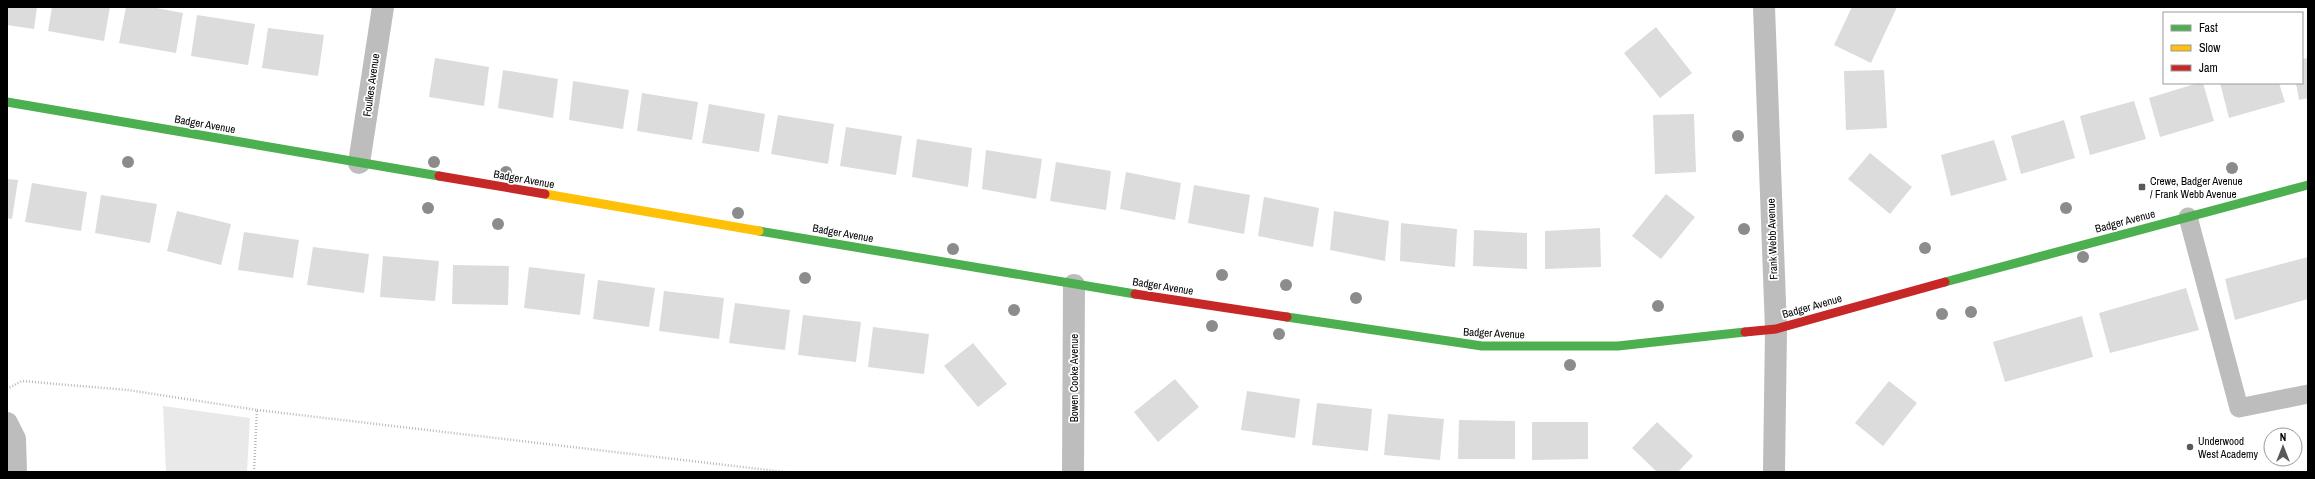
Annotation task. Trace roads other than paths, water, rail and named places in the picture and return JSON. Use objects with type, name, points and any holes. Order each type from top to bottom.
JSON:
[{"type":"street","name":"Foulkes Avenue","points":[[359,163],[382,7]]},
{"type":"street","name":"Frank Webb Avenue","points":[[1764,7],[1776,329],[1774,472]]},
{"type":"street","name":"Badger Avenue","points":[[7,102],[1074,285],[1482,346],[1618,346],[1776,329],[2308,185]]},
{"type":"street","name":"Bowen Cooke Avenue","points":[[1073,472],[1074,285]]},
{"type":"street","points":[[7,423],[15,439],[16,472]]},
{"type":"lane","points":[[2188,217],[2239,408],[2308,394]]},
{"type":"place","name":"Crewe, Badger Avenue / Frank Webb Avenue","points":[[2142,187]]},
{"type":"place","name":"Underwood West Academy","points":[[2190,447]]}]
